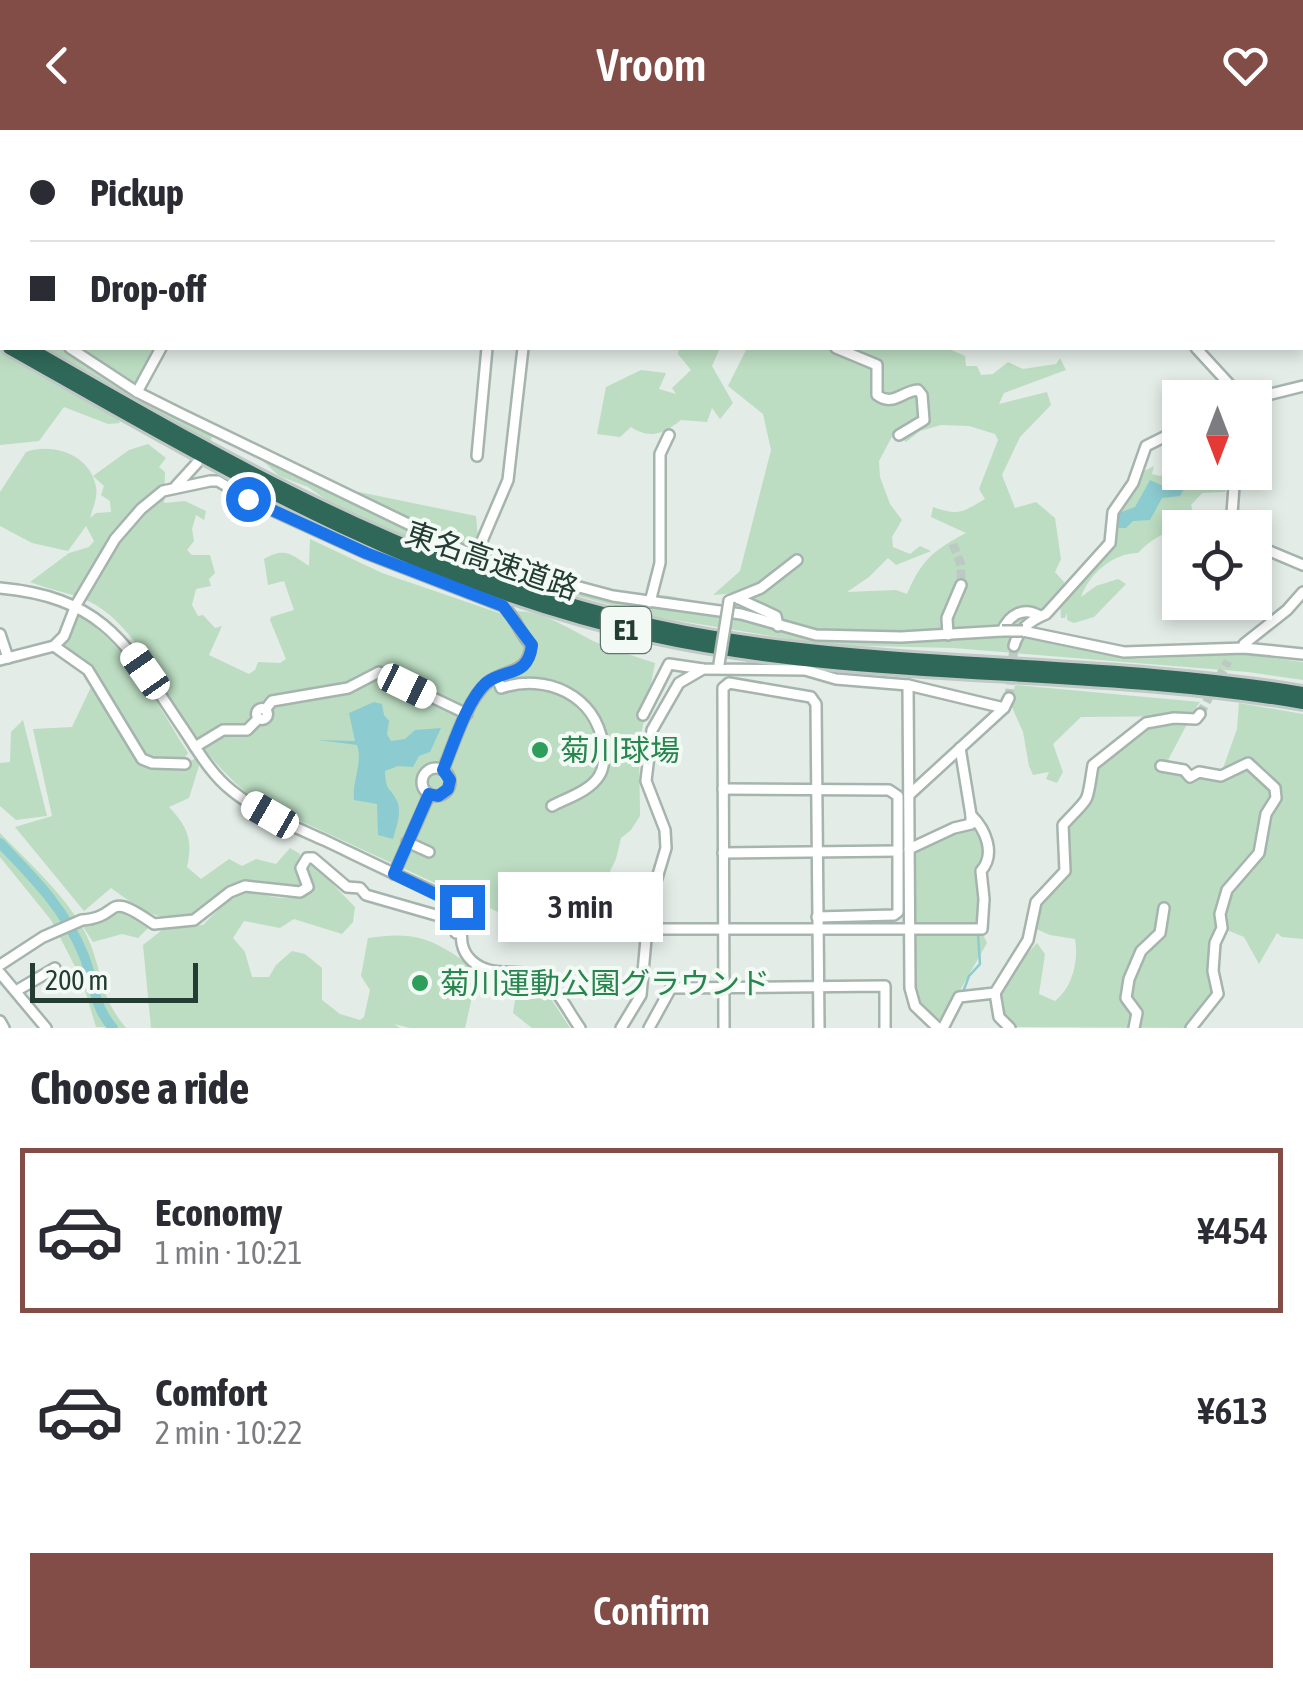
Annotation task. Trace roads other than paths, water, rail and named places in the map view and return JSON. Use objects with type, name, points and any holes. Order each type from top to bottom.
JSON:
[{"type":"highway","name":"東名高速道路","points":[[13,350],[192,452],[348,533],[470,583],[592,621],[650,636],[782,657],[1164,686],[1303,703]]},
{"type":"highway","name":"東名高速道路","points":[[32,350],[196,444],[352,524],[488,580],[594,612],[671,630],[783,647],[1166,676],[1303,693]]},
{"type":"street","points":[[73,350],[213,436],[502,566],[613,596],[741,614],[816,635],[872,638],[1002,632],[1042,634],[1124,652],[1244,648],[1303,654]]},
{"type":"street","points":[[137,392],[160,350]]},
{"type":"street","points":[[476,456],[488,350]]},
{"type":"street","points":[[476,555],[508,480],[524,350]]},
{"type":"street","points":[[841,350],[876,365],[877,395],[884,400],[918,390],[924,420],[899,434]]},
{"type":"street","points":[[1198,350],[1225,380]]},
{"type":"street","points":[[1272,394],[1303,386]]},
{"type":"street","points":[[650,602],[660,562],[660,454],[669,435]]},
{"type":"street","points":[[1014,646],[1017,635],[1046,614],[1110,543],[1113,512],[1133,483],[1146,446],[1162,438]]},
{"type":"street","points":[[176,486],[198,464]]},
{"type":"street","points":[[0,634],[4,659],[54,646],[64,636],[76,605],[115,539],[141,508],[176,486],[218,480],[248,499],[366,553],[503,606],[532,648],[519,670],[486,684],[467,714],[443,770]]},
{"type":"street","points":[[1272,552],[1303,565]]},
{"type":"street","points":[[734,600],[761,588],[797,560]]},
{"type":"street","points":[[948,635],[947,618],[961,584]]},
{"type":"street","points":[[0,588],[36,592],[76,605],[107,626],[132,652],[225,785],[248,802],[462,907],[463,948]]},
{"type":"street","points":[[1244,644],[1303,592]]},
{"type":"street","points":[[734,600],[776,616],[778,626]]},
{"type":"street","points":[[719,666],[734,600]]},
{"type":"street","points":[[1002,632],[1010,616],[1018,612],[1040,616]]},
{"type":"street","points":[[54,646],[88,670],[142,760],[152,764],[184,764]]},
{"type":"street","points":[[643,715],[669,664],[702,669],[719,666],[804,670],[836,679],[908,685],[1007,703],[909,795]]},
{"type":"street","points":[[621,1028],[641,994],[646,929],[666,848],[665,830],[646,781],[652,730],[679,683],[702,669]]},
{"type":"street","points":[[195,747],[222,728],[242,735],[272,701],[348,688],[380,672],[467,714]]},
{"type":"street","points":[[497,678],[501,688],[542,684],[564,690],[584,704],[598,726],[604,753],[601,774],[590,786],[552,806]]},
{"type":"street","points":[[724,1028],[722,695],[729,683],[812,698],[817,712],[819,1028]]},
{"type":"street","points":[[817,916],[898,912],[909,795],[908,685]]},
{"type":"street","points":[[1010,1028],[999,1017],[995,993],[1028,940],[1036,902],[1065,870],[1063,825],[1088,798],[1093,765],[1146,724],[1174,718],[1196,720],[1200,714]]},
{"type":"street","points":[[724,853],[904,850],[971,824],[960,748]]},
{"type":"street","points":[[1161,766],[1184,770],[1190,778],[1199,772],[1221,776],[1248,763],[1275,788],[1276,798],[1266,814],[1259,853],[1227,890],[1220,914],[1222,928],[1215,943],[1213,971],[1218,994],[1190,1028]]},
{"type":"street","points":[[430,769],[443,770],[450,780],[448,789],[438,796],[429,794],[423,788],[423,775],[430,769]]},
{"type":"street","points":[[723,789],[894,791],[898,796],[904,850],[910,988],[915,1006],[941,1028],[962,997],[995,993]]},
{"type":"street","points":[[394,874],[429,794]]},
{"type":"street","points":[[646,929],[982,929],[984,899],[980,871],[987,864],[989,850],[978,822],[971,815]]},
{"type":"street","points":[[407,842],[429,852]]},
{"type":"street","points":[[39,1026],[0,969],[31,944],[111,907],[122,905],[154,924],[199,918],[230,892],[244,886],[300,892],[308,886],[301,864],[306,858],[313,858],[347,887],[360,888],[366,896],[446,918],[455,926],[457,943],[472,961],[489,971],[544,980],[580,1028]]},
{"type":"street","points":[[1134,1028],[1137,1013],[1126,998],[1129,980],[1140,952],[1160,933],[1164,908]]},
{"type":"street","points":[[16,992],[55,968]]},
{"type":"street","points":[[649,1028],[671,988],[819,985],[885,986],[885,1028]]},
{"type":"street","points":[[0,1020],[4,1028]]},
{"type":"water","points":[[1150,480],[1161,485],[1162,490],[1183,490],[1180,496],[1162,498],[1150,520],[1133,521],[1126,528],[1119,528],[1116,514],[1135,507]]},
{"type":"water","points":[[374,702],[382,704],[391,741],[405,739],[415,730],[441,728],[430,752],[419,756],[413,767],[398,766],[385,771],[387,786],[399,808],[393,839],[378,835],[377,804],[354,800],[357,745],[318,740],[355,741],[349,713]]},
{"type":"waterway","points":[[0,843],[68,923],[84,956],[101,1011],[113,1028]]},
{"type":"waterway","points":[[963,992],[969,976],[980,964],[978,934]]},
{"type":"tunnel","points":[[953,544],[961,565],[961,585]]},
{"type":"tunnel","points":[[1009,698],[1014,646]]},
{"type":"tunnel","points":[[1200,714],[1228,661]]},
{"type":"place","name":"菊川球場","points":[[540,750]]},
{"type":"place","name":"菊川運動公園グラウンド","points":[[420,983]]}]
